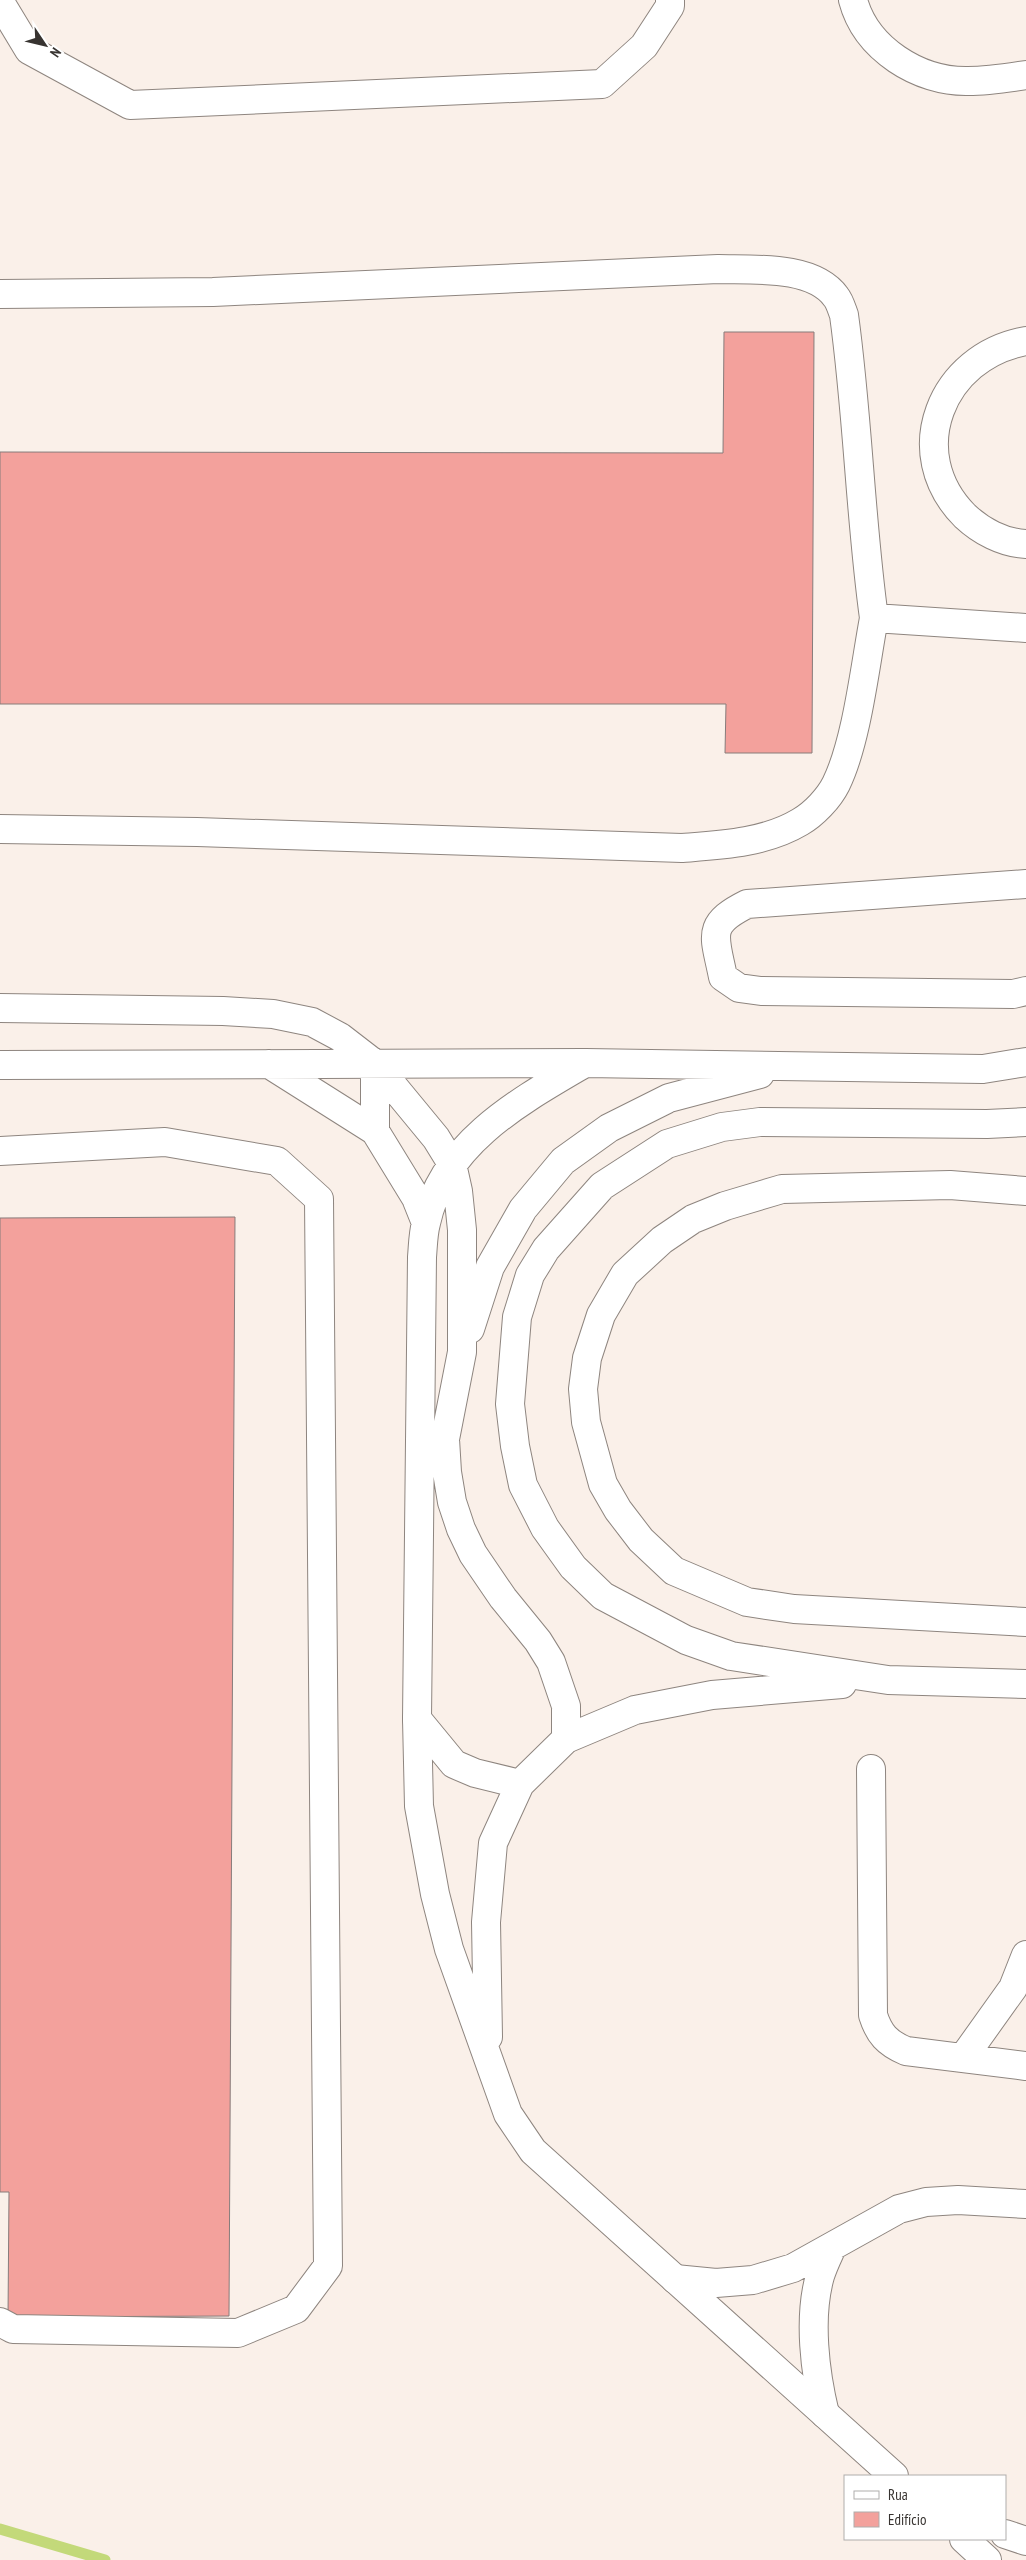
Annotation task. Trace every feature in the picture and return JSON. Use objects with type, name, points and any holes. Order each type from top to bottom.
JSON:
[{"type":"main road","points":[[0,2],[29,50],[130,105],[602,84],[644,46],[670,6],[670,0]]},
{"type":"main road","points":[[854,0],[857,12],[870,36],[895,58],[933,77],[967,81],[1026,75]]},
{"type":"main road","points":[[0,294],[213,292],[718,269],[775,270],[800,274],[817,283],[836,297],[844,315],[857,435],[866,558],[874,618],[850,743],[836,785],[815,811],[799,822],[764,837],[721,845],[682,848],[197,832],[0,829]]},
{"type":"main road","points":[[1026,341],[1009,344],[976,362],[954,383],[937,414],[934,450],[939,480],[952,503],[972,522],[994,536],[1026,544]]},
{"type":"main road","points":[[874,618],[1026,628]]},
{"type":"main road","points":[[1026,884],[747,904],[719,922],[715,935],[723,976],[739,988],[761,991],[994,994],[1013,994],[1026,991]]},
{"type":"main road","points":[[0,1008],[223,1011],[273,1014],[312,1022],[340,1037],[375,1064],[436,1138],[452,1164],[458,1191],[462,1230],[462,1352]]},
{"type":"main road","points":[[0,1065],[586,1063],[984,1069],[1026,1062]]},
{"type":"main road","points":[[586,1063],[523,1099],[488,1126],[452,1164],[438,1190],[426,1223],[422,1257],[417,1719],[419,1806],[435,1894],[449,1949],[488,2064],[508,2114],[533,2151],[893,2475]]},
{"type":"main road","points":[[270,1064],[374,1131],[416,1198],[426,1223]]},
{"type":"main road","points":[[374,1131],[375,1064]]},
{"type":"main road","points":[[566,1739],[566,1706],[551,1662],[538,1641],[503,1598],[473,1554],[461,1529],[452,1502],[447,1472],[445,1439],[462,1352],[490,1267],[523,1209],[563,1161],[609,1128],[669,1098],[795,1065]]},
{"type":"main road","points":[[888,1680],[731,1656],[686,1640],[648,1622],[603,1596],[573,1566],[544,1528],[523,1485],[515,1446],[510,1404],[517,1316],[530,1275],[546,1249],[602,1186],[667,1144],[722,1127],[760,1122],[987,1124],[1026,1122]]},
{"type":"main road","points":[[0,1151],[164,1142],[277,1161],[319,1199],[328,2266],[296,2309],[238,2333],[12,2329],[0,2322]]},
{"type":"main road","points":[[1026,1192],[950,1186],[782,1189],[725,1206],[693,1219],[662,1240],[625,1274],[601,1315],[587,1358],[583,1389],[586,1422],[603,1484],[618,1510],[641,1540],[674,1571],[747,1602],[794,1609],[1026,1622]]},
{"type":"main road","points":[[488,2064],[486,1922],[493,1843],[520,1784],[566,1739],[635,1710],[694,1698],[888,1680],[1026,1684]]},
{"type":"main road","points":[[417,1719],[454,1764],[475,1773],[520,1784]]},
{"type":"main road","points":[[871,1769],[873,2015],[879,2033],[892,2045],[906,2051],[1026,2066]]},
{"type":"main road","points":[[963,2058],[1013,1988],[1026,1955]]},
{"type":"main road","points":[[675,2279],[716,2283],[753,2280],[793,2268],[899,2209],[926,2202],[958,2200],[1026,2204]]},
{"type":"main road","points":[[825,2414],[817,2379],[815,2312],[820,2276],[832,2247]]},
{"type":"main road","points":[[1006,2534],[1026,2541]]},
{"type":"main road","points":[[965,2540],[988,2560]]},
{"type":"building","points":[[724,332],[814,332],[812,753],[725,753],[726,704],[0,704],[0,452],[723,453]]},
{"type":"building","points":[[235,1217],[229,2316],[8,2317],[9,2192],[0,2192],[0,1218]]},
{"type":"waterway","points":[[0,2529],[105,2560]]}]
